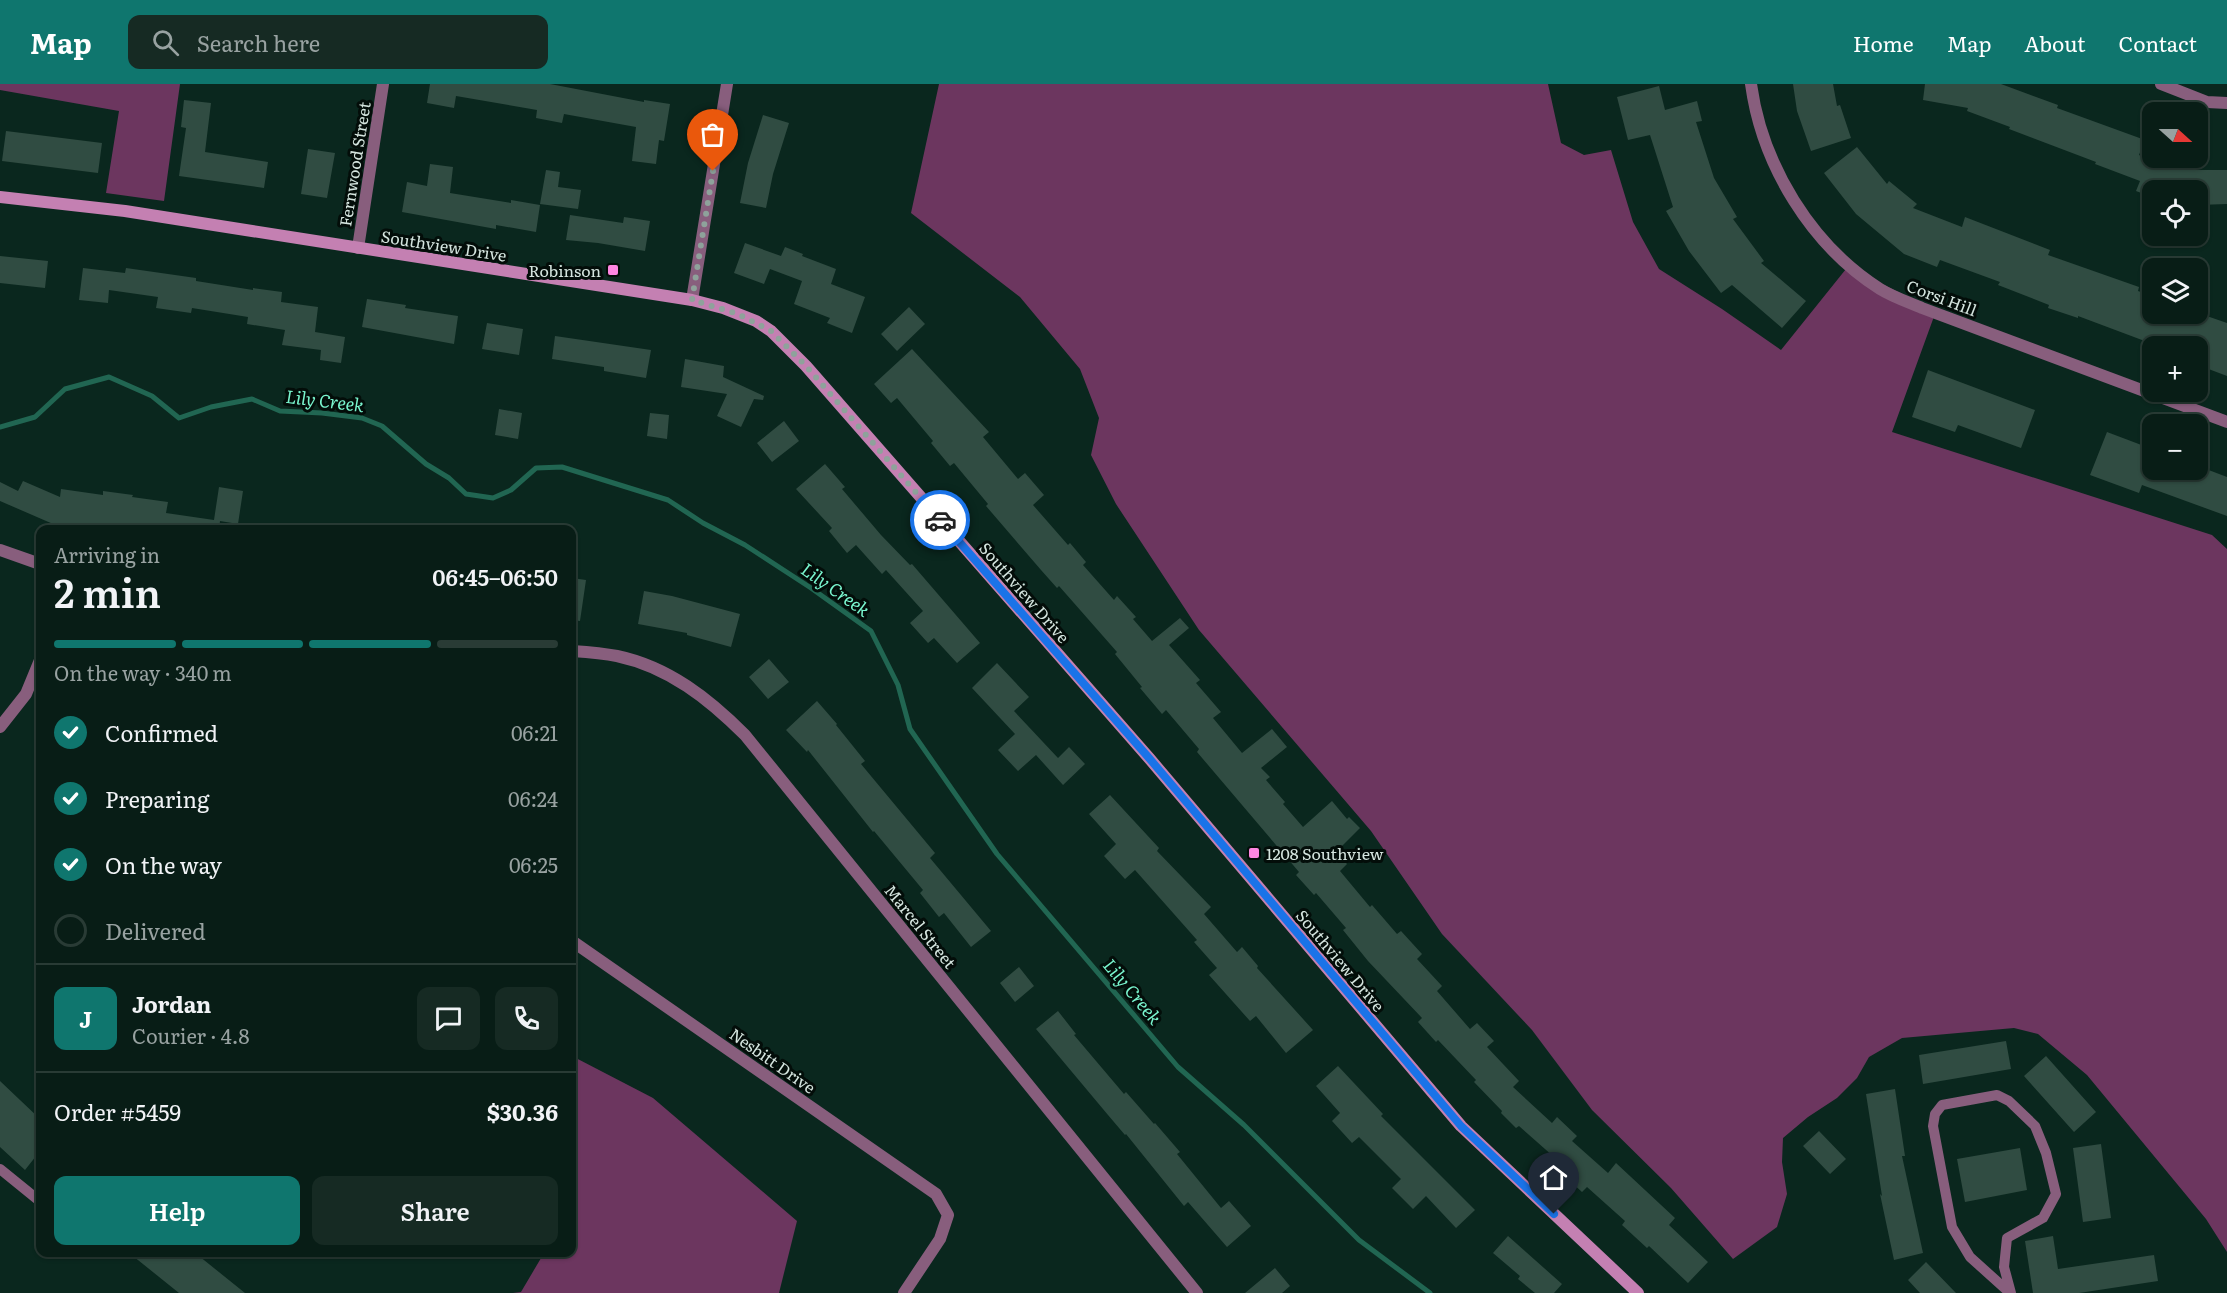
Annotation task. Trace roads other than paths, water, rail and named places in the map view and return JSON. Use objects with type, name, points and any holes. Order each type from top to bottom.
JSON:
[{"type":"street","name":"Fernwood Street","points":[[358,248],[383,84]]},
{"type":"street","points":[[692,300],[727,84]]},
{"type":"street","name":"Corsi Hill","points":[[1751,84],[1763,135],[1798,207],[1830,248],[1872,283],[1897,298],[1922,308],[2227,422]]},
{"type":"street","points":[[2161,84],[2207,102],[2227,103]]},
{"type":"street","name":"Southview Drive","points":[[0,196],[125,211],[692,300],[723,308],[756,321],[784,342],[1149,758],[1461,1126],[1638,1293]]},
{"type":"street","points":[[0,550],[36,563]]},
{"type":"street","name":"Marcel Street","points":[[576,651],[617,656],[657,669],[703,696],[745,735],[1197,1293]]},
{"type":"street","points":[[0,728],[26,694],[36,670]]},
{"type":"street","name":"Nesbitt Drive","points":[[576,944],[936,1194],[948,1215],[940,1239],[904,1293]]},
{"type":"lane","points":[[1997,1095],[2009,1101],[2035,1126],[2046,1153],[2056,1194],[2043,1218],[2007,1238],[2004,1267],[2010,1293],[1970,1257],[1952,1227],[1933,1126],[1935,1114],[1942,1105],[1997,1095]]},
{"type":"lane","points":[[0,1169],[36,1198]]},
{"type":"waterway","name":"Lily Creek","points":[[0,427],[35,417],[65,389],[109,377],[152,396],[179,418],[211,407],[252,399],[280,411],[362,418],[382,426],[426,464],[449,478],[466,494],[493,498],[511,490],[536,468],[562,467],[668,500],[703,523],[745,545],[871,631],[898,685],[910,729],[997,854],[1178,1067],[1244,1125],[1359,1240],[1430,1293]]},
{"type":"place","name":"Robinson","points":[[613,270]]},
{"type":"place","name":"1208 Southview","points":[[1254,853]]}]
